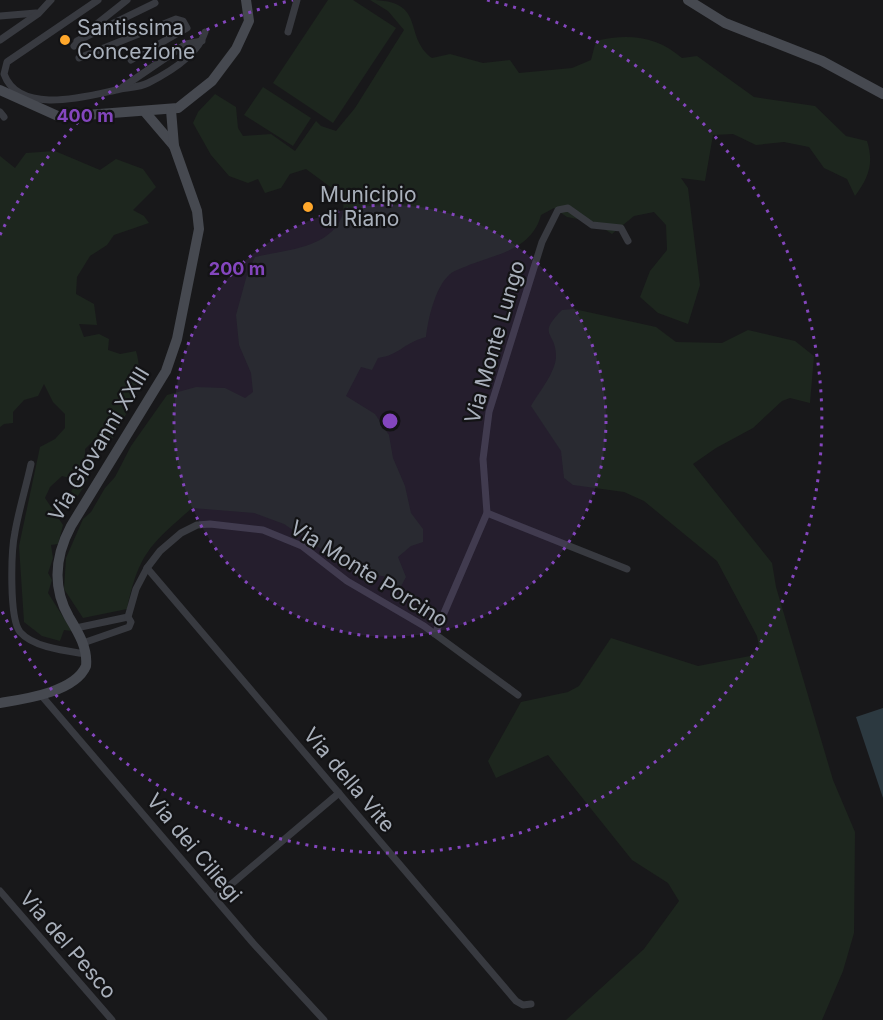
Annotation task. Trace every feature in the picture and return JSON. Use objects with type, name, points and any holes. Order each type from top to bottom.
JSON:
[{"type":"street","points":[[0,40],[39,13],[51,0]]},
{"type":"street","points":[[98,0],[7,62],[3,68],[4,76],[12,89],[22,98],[70,99],[149,83],[184,59],[202,41],[205,32]]},
{"type":"street","points":[[127,0],[76,44],[155,3]]},
{"type":"street","points":[[0,90],[60,117],[171,110],[194,98],[223,69],[247,27],[250,11],[246,0]]},
{"type":"street","points":[[288,32],[297,0]]},
{"type":"street","points":[[688,0],[725,23],[822,61],[883,94]]},
{"type":"street","points":[[0,16],[39,13]]},
{"type":"street","points":[[79,58],[180,18],[187,28],[131,60]]},
{"type":"street","points":[[120,89],[186,44],[202,41]]},
{"type":"street","name":"Via Giovanni XXIII","points":[[84,649],[63,604],[57,583],[59,561],[65,540],[163,377],[177,339],[199,224],[196,208],[174,146],[171,110]]},
{"type":"street","name":"Via Giovanni XXIII","points":[[145,112],[174,146]]},
{"type":"street","name":"Via Monte Lungo","points":[[435,634],[487,513],[483,459],[488,419],[542,242],[558,210],[568,208],[595,226],[621,228],[628,241]]},
{"type":"street","points":[[0,703],[41,695],[82,674],[86,666],[84,649],[35,641],[22,634],[16,624],[13,544],[31,464]]},
{"type":"street","points":[[487,513],[627,569]]},
{"type":"street","name":"Via Monte Porcino","points":[[84,649],[125,630],[131,622],[128,617],[136,589],[147,567],[173,540],[197,525],[224,524],[264,530],[293,540],[345,579],[387,602],[435,634],[518,695]]},
{"type":"street","name":"Via della Vite","points":[[147,567],[516,1001],[523,1005],[531,1004]]},
{"type":"street","points":[[76,628],[128,617]]},
{"type":"street","name":"Via dei Ciliegi","points":[[41,695],[215,898],[324,1020]]},
{"type":"street","points":[[215,898],[339,793]]},
{"type":"street","name":"Via del Pesco","points":[[0,891],[112,1020]]},
{"type":"shaded area","points":[[328,0],[353,0],[396,28],[333,123],[273,83]]},
{"type":"shaded area","points":[[370,0],[400,6],[412,21],[423,49],[432,58],[450,54],[483,63],[510,60],[519,73],[572,68],[591,60],[596,41],[619,37],[652,41],[663,45],[682,58],[697,56],[754,97],[815,106],[846,136],[867,141],[870,163],[867,176],[855,196],[847,179],[824,168],[809,147],[784,142],[756,145],[733,134],[713,135],[705,181],[681,178],[688,188],[700,285],[688,324],[658,313],[640,297],[650,271],[667,250],[666,225],[654,212],[634,216],[612,234],[594,222],[567,217],[554,208],[541,215],[537,226],[522,243],[450,274],[436,296],[430,313],[426,337],[392,354],[378,358],[372,370],[361,367],[346,396],[375,414],[389,435],[393,458],[405,486],[411,513],[423,529],[423,542],[411,546],[398,557],[406,577],[399,590],[387,577],[352,570],[284,524],[254,513],[192,508],[148,551],[136,575],[127,609],[83,618],[64,589],[66,558],[83,519],[91,512],[105,488],[115,477],[131,446],[167,395],[196,387],[225,388],[245,398],[253,392],[251,373],[239,345],[236,315],[248,271],[255,257],[292,250],[317,242],[336,227],[343,214],[344,197],[306,169],[290,174],[281,188],[265,193],[258,179],[248,183],[229,176],[211,155],[193,123],[198,112],[215,94],[236,107],[238,128],[243,136],[271,134],[295,151],[316,121],[321,126],[336,131],[355,108],[404,30],[388,11]]},
{"type":"shaded area","points":[[263,87],[311,118],[293,146],[244,115]]},
{"type":"shaded area","points":[[55,151],[100,170],[116,159],[143,169],[156,187],[133,210],[144,216],[149,223],[114,235],[107,245],[90,256],[77,277],[76,294],[94,304],[97,325],[79,324],[84,337],[99,334],[109,339],[108,350],[120,354],[136,351],[139,375],[133,398],[111,441],[95,439],[85,449],[85,459],[95,461],[85,485],[69,509],[64,506],[77,480],[62,476],[50,487],[45,498],[63,525],[58,544],[51,545],[53,558],[48,573],[52,580],[48,593],[72,631],[64,630],[60,641],[42,636],[24,622],[19,546],[40,447],[55,439],[65,428],[65,414],[53,402],[44,384],[38,396],[24,400],[13,412],[13,423],[0,427],[0,156],[15,168],[26,153]]},
{"type":"shaded area","points":[[574,309],[656,327],[676,342],[722,343],[748,330],[795,341],[814,356],[810,403],[790,398],[782,401],[753,428],[716,448],[693,464],[772,563],[776,587],[833,780],[855,832],[854,933],[843,971],[822,1020],[566,1020],[644,949],[679,901],[668,883],[632,860],[548,755],[496,778],[488,761],[521,702],[568,692],[579,686],[611,638],[698,666],[750,656],[759,647],[757,636],[717,561],[644,501],[624,492],[573,485],[564,478],[561,451],[531,406],[550,375],[555,362],[555,348],[549,333],[550,325],[562,310]]},
{"type":"shaded area","points":[[883,708],[883,798],[856,717]]},
{"type":"place","name":"Santissima Concezione","points":[[65,40]]},
{"type":"place","name":"Municipio di Riano","points":[[308,207]]}]
